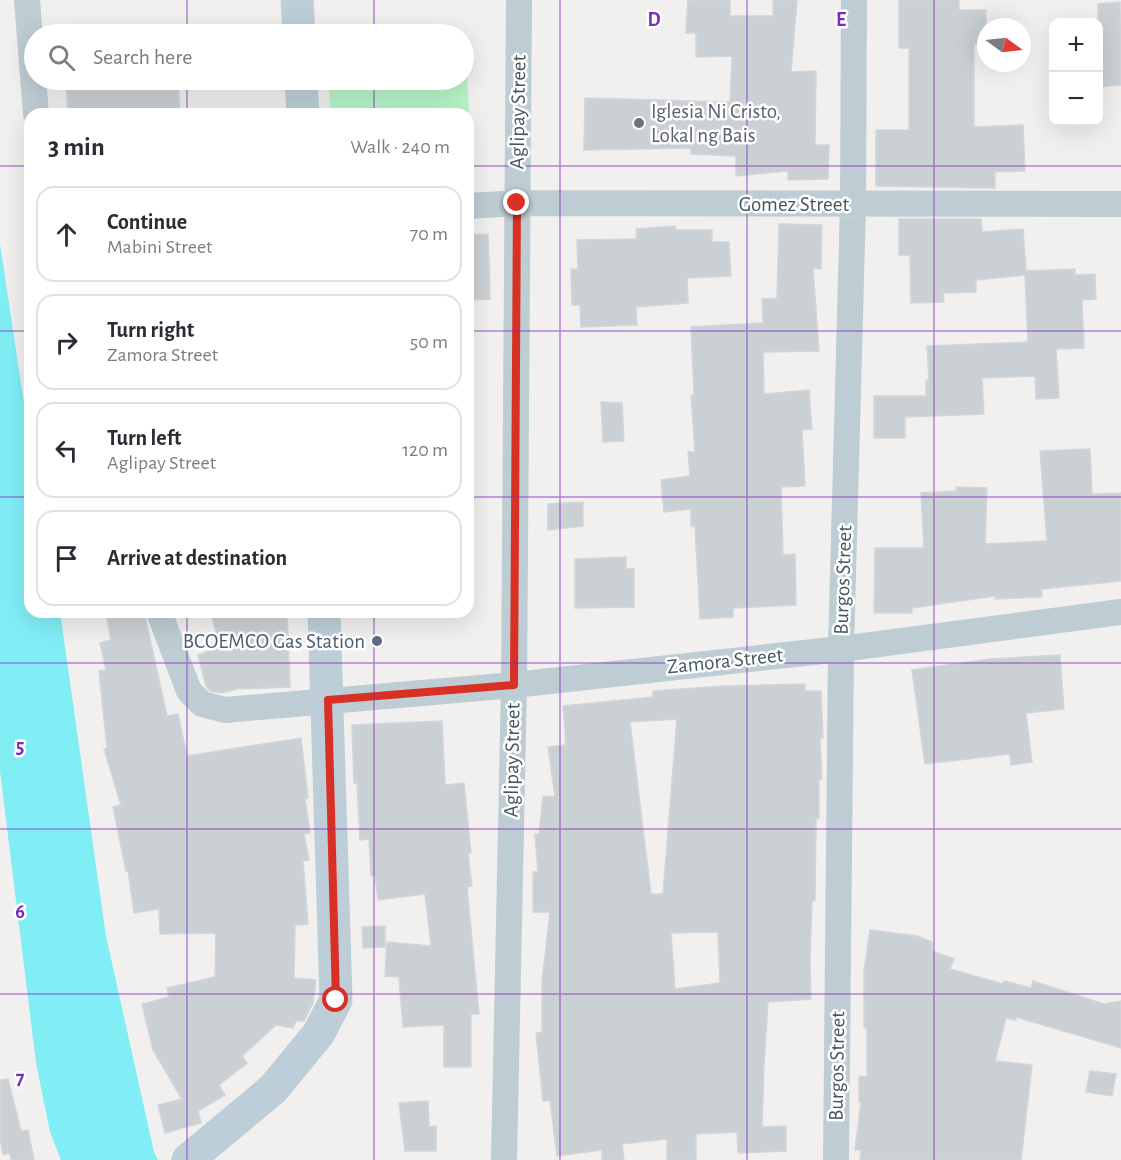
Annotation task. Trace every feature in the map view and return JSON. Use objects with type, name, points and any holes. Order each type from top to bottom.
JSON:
[{"type":"street","points":[[27,0],[29,24]]},
{"type":"street","points":[[297,0],[298,24]]},
{"type":"street","name":"Aglipay Street","points":[[504,1160],[514,685],[519,0]]},
{"type":"street","name":"Burgos Street","points":[[836,1160],[842,649],[854,204],[854,0]]},
{"type":"street","points":[[34,90],[36,108]]},
{"type":"street","points":[[302,90],[303,108]]},
{"type":"street","name":"Gomez Street","points":[[474,206],[517,203],[1121,204]]},
{"type":"street","name":"Zamora Street","points":[[161,618],[189,691],[202,704],[225,710],[514,685],[842,649],[1121,612]]},
{"type":"street","points":[[189,1159],[273,1089],[319,1033],[336,1000],[324,618]]},
{"type":"green space","points":[[329,90],[468,90],[469,108],[330,108]]},
{"type":"water","points":[[0,244],[24,403],[24,618],[61,618],[106,936],[154,1152],[158,1160],[61,1160],[50,1132],[36,1063],[0,771]]},
{"type":"building","points":[[688,0],[730,0],[730,16],[773,16],[773,0],[797,0],[791,72],[816,71],[815,145],[829,145],[828,179],[788,180],[788,171],[736,176],[736,156],[691,154],[691,148],[584,150],[585,98],[730,102],[732,56],[696,57],[696,33],[686,33]]},
{"type":"building","points":[[899,0],[959,0],[959,10],[986,10],[986,18],[977,18],[977,44],[974,44],[974,127],[1023,125],[1025,171],[995,172],[995,188],[876,186],[876,130],[909,130],[909,48],[899,48]]},
{"type":"building","points":[[1120,2],[1121,85],[1103,87],[1103,18],[1098,18],[1098,4]]},
{"type":"building","points":[[67,90],[179,90],[180,108],[68,108]]},
{"type":"building","points":[[899,219],[981,219],[982,232],[1023,229],[1026,271],[1075,269],[1075,275],[1095,274],[1096,299],[1082,300],[1084,348],[1056,349],[1059,398],[1036,399],[1035,376],[982,378],[984,414],[905,417],[905,438],[874,438],[874,396],[926,396],[926,380],[929,380],[927,346],[1028,342],[1025,275],[976,280],[976,292],[943,293],[944,302],[911,303],[910,255],[899,255]]},
{"type":"building","points":[[779,224],[822,225],[821,269],[813,268],[819,351],[763,352],[764,394],[809,390],[812,429],[802,430],[805,486],[781,487],[783,555],[795,554],[796,605],[733,608],[733,617],[700,619],[695,526],[691,526],[691,509],[664,512],[661,480],[690,476],[688,452],[695,452],[691,395],[694,395],[691,327],[763,323],[762,299],[777,298]]},
{"type":"building","points":[[675,226],[676,230],[712,230],[712,242],[729,242],[731,276],[687,278],[688,303],[636,307],[637,325],[581,327],[580,305],[572,305],[571,269],[578,269],[577,240],[637,239],[636,229]]},
{"type":"building","points":[[488,234],[490,299],[474,300],[474,235]]},
{"type":"building","points":[[601,402],[622,403],[624,441],[603,442]]},
{"type":"building","points":[[1090,449],[1092,494],[1121,493],[1121,581],[1041,589],[1042,597],[995,599],[995,596],[912,608],[912,613],[874,613],[875,548],[924,548],[921,493],[956,491],[956,487],[987,488],[985,544],[1047,541],[1040,451]]},
{"type":"building","points":[[583,502],[583,526],[548,530],[548,504]]},
{"type":"building","points":[[626,557],[626,569],[634,569],[634,607],[575,608],[575,559]]},
{"type":"building","points":[[107,618],[145,618],[167,716],[178,714],[187,756],[301,738],[308,798],[305,799],[310,833],[304,834],[309,860],[303,861],[308,924],[295,925],[294,978],[316,980],[313,1003],[304,1021],[296,1021],[293,1028],[276,1025],[242,1056],[247,1063],[219,1085],[225,1095],[198,1111],[201,1123],[165,1133],[158,1105],[182,1099],[153,1050],[142,1004],[169,997],[167,988],[215,977],[216,933],[160,934],[159,909],[134,913],[128,870],[126,871],[113,807],[121,805],[104,749],[107,748],[99,671],[106,670],[100,643],[111,640]]},
{"type":"building","points":[[212,618],[287,618],[290,687],[238,689],[221,693],[210,691],[206,686],[198,655],[221,647]]},
{"type":"building","points":[[1060,655],[1064,709],[1026,713],[1032,762],[1011,765],[1010,754],[925,764],[912,670],[990,659]]},
{"type":"building","points":[[805,684],[805,691],[821,691],[822,779],[819,779],[819,818],[816,819],[815,900],[812,901],[810,960],[811,999],[768,1002],[762,1127],[786,1126],[786,1151],[738,1153],[737,1132],[696,1134],[696,1160],[667,1160],[667,1139],[622,1144],[624,1160],[602,1160],[602,1150],[557,1156],[550,1100],[543,1101],[536,1033],[542,1032],[542,982],[550,912],[533,912],[533,872],[538,872],[535,834],[539,834],[543,796],[555,797],[548,747],[566,745],[563,706],[653,697],[653,691]],"holes":[[[677,719],[663,894],[651,894],[630,722]],[[718,932],[720,983],[675,989],[671,933]]]},
{"type":"building","points":[[442,721],[445,785],[464,783],[471,853],[468,854],[472,886],[467,887],[479,1014],[471,1014],[471,1067],[444,1067],[444,1025],[403,1027],[399,977],[385,976],[387,942],[431,946],[425,894],[378,900],[375,875],[371,876],[369,839],[360,840],[357,783],[354,783],[352,725]]},
{"type":"building","points":[[385,926],[385,947],[363,948],[362,927]]},
{"type":"building","points":[[870,930],[917,936],[932,942],[932,951],[954,959],[950,969],[1003,984],[1004,981],[1031,988],[1033,981],[1104,1004],[1121,1001],[1121,1048],[1016,1017],[1016,1020],[1006,1018],[995,1061],[1032,1065],[1021,1160],[860,1160],[861,1150],[855,1150],[861,1102],[859,1102],[859,1076],[867,1077],[864,972]]},
{"type":"building","points":[[1090,1071],[1116,1074],[1112,1096],[1086,1092]]},
{"type":"building","points":[[8,1079],[21,1131],[28,1130],[34,1160],[11,1160],[10,1153],[3,1155],[0,1137],[0,1080]]},
{"type":"building","points":[[428,1101],[429,1127],[436,1126],[436,1151],[405,1151],[399,1103]]},
{"type":"place","name":"Iglesia Ni Cristo, Lokal ng Bais","points":[[639,123]]},
{"type":"place","name":"BCOEMCO Gas Station","points":[[377,641]]},
{"type":"route","points":[[336,1000],[328,700],[514,685],[517,203]]}]
